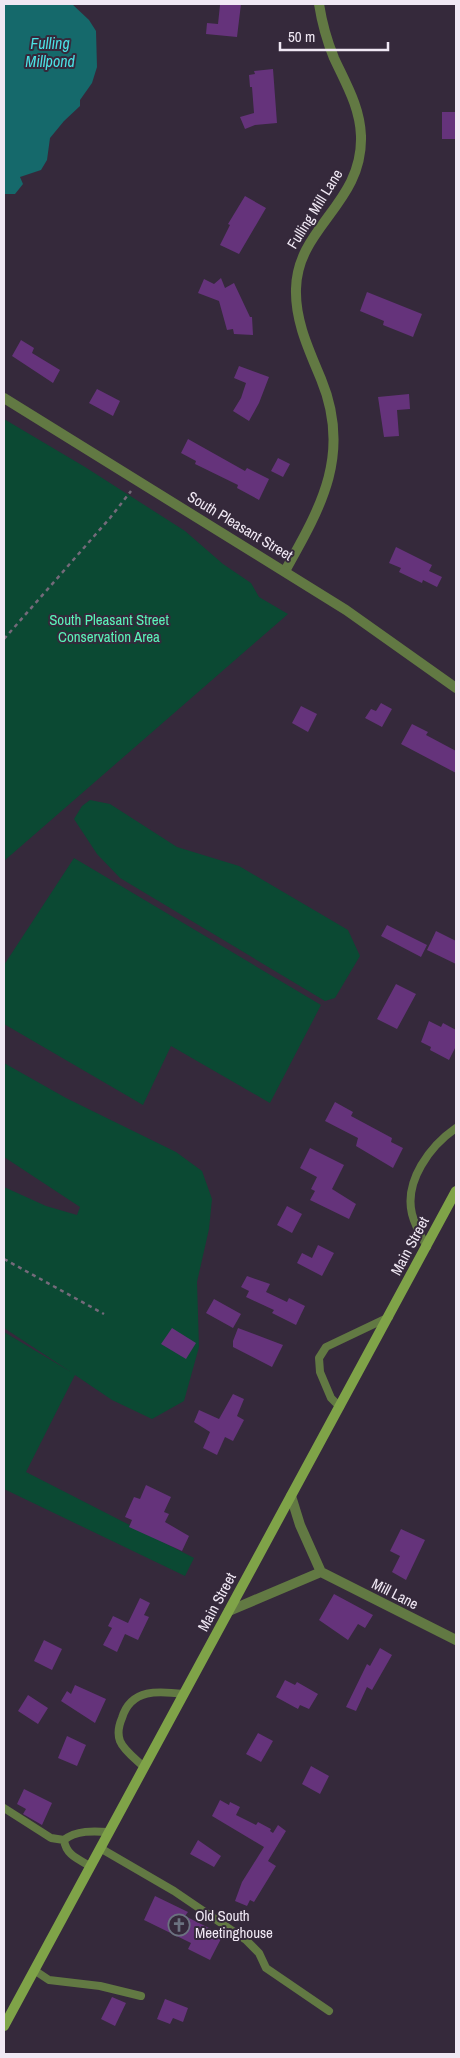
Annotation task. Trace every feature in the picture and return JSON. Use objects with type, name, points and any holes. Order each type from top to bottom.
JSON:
[{"type":"main road","name":"Main Street","points":[[4,2026],[389,1318],[456,1191]]},
{"type":"street","name":"Fulling Mill Lane","points":[[285,571],[320,506],[332,470],[334,452],[333,418],[329,400],[299,322],[296,306],[297,276],[301,258],[308,246],[350,188],[358,165],[361,136],[351,90],[329,46],[319,4]]},
{"type":"street","name":"South Pleasant Street","points":[[4,398],[285,571],[393,642],[456,688]]},
{"type":"street","points":[[229,1611],[321,1572],[300,1525],[291,1496]]},
{"type":"street","name":"Mill Lane","points":[[321,1572],[456,1640]]},
{"type":"lane","points":[[427,1247],[412,1213],[411,1194],[419,1170],[429,1153],[456,1128]]},
{"type":"lane","points":[[340,1407],[331,1398],[320,1372],[319,1358],[326,1347],[389,1318]]},
{"type":"lane","points":[[144,1767],[120,1741],[118,1728],[124,1712],[134,1698],[155,1690],[184,1694]]},
{"type":"lane","points":[[4,1808],[51,1838],[64,1840],[70,1835],[93,1831],[109,1832]]},
{"type":"lane","points":[[64,1840],[65,1849],[90,1866]]},
{"type":"lane","points":[[100,1848],[174,1890],[246,1940],[259,1953],[266,1968],[329,2011]]},
{"type":"lane","points":[[34,1970],[49,1980],[100,1986],[141,1996]]},
{"type":"path","points":[[4,639],[110,518],[138,482]]},
{"type":"path","points":[[4,1259],[104,1314]]},
{"type":"green space","name":"South Pleasant Street Conservation Area","points":[[4,419],[85,467],[185,531],[223,564],[251,583],[259,597],[288,614],[4,861]]},
{"type":"green space","points":[[90,800],[110,804],[177,847],[239,866],[348,930],[360,956],[335,998],[325,1001],[120,878],[97,854],[74,819],[82,806]]},
{"type":"green space","points":[[74,858],[321,1005],[270,1103],[171,1046],[143,1105],[4,1024],[4,965]]},
{"type":"green space","points":[[4,1063],[66,1098],[176,1152],[202,1171],[212,1199],[209,1229],[197,1282],[199,1347],[184,1401],[152,1419],[112,1400],[75,1375],[26,1472],[194,1558],[185,1576],[4,1489],[4,1332],[71,1372],[4,1328],[4,1187],[46,1206],[77,1215],[80,1207],[4,1157]]},
{"type":"water","name":"Fulling Millpond","points":[[4,4],[72,4],[89,20],[96,31],[97,67],[92,83],[80,100],[80,106],[50,138],[47,160],[41,170],[20,177],[23,184],[15,194],[4,194]]},
{"type":"building","points":[[241,4],[237,37],[206,34],[207,23],[218,24],[220,5]]},
{"type":"building","points":[[273,69],[277,123],[255,125],[245,129],[240,117],[254,113],[249,75],[255,74],[254,71]]},
{"type":"building","points":[[442,112],[456,112],[456,139],[442,139]]},
{"type":"building","points":[[245,196],[266,208],[239,254],[220,245],[230,225],[228,224]]},
{"type":"building","points":[[221,278],[225,288],[234,283],[250,317],[252,317],[253,335],[234,334],[233,329],[227,330],[219,301],[198,293],[204,279],[214,284]]},
{"type":"building","points":[[367,292],[422,314],[413,337],[383,325],[384,321],[360,311]]},
{"type":"building","points":[[21,340],[34,348],[32,353],[60,370],[53,383],[12,356]]},
{"type":"building","points":[[239,366],[269,377],[259,403],[249,421],[233,411],[241,398],[246,383],[234,378]]},
{"type":"building","points":[[97,389],[120,401],[113,416],[89,403]]},
{"type":"building","points":[[409,394],[410,409],[397,410],[399,436],[384,437],[378,397]]},
{"type":"building","points":[[188,439],[245,471],[247,468],[269,479],[259,500],[237,488],[238,485],[195,464],[196,461],[181,453]]},
{"type":"building","points":[[278,458],[290,464],[283,477],[271,471]]},
{"type":"building","points":[[396,547],[432,565],[429,571],[442,577],[437,587],[423,580],[422,583],[399,572],[401,568],[389,563]]},
{"type":"building","points":[[381,703],[392,709],[382,727],[365,718],[371,709],[376,711]]},
{"type":"building","points":[[301,706],[317,714],[308,732],[292,723]]},
{"type":"building","points":[[412,724],[428,732],[426,735],[456,751],[456,773],[401,744]]},
{"type":"building","points":[[387,925],[427,945],[421,957],[381,936]]},
{"type":"building","points":[[436,931],[456,941],[456,964],[427,950]]},
{"type":"building","points":[[396,984],[416,994],[397,1029],[377,1019]]},
{"type":"building","points":[[429,1021],[441,1027],[443,1023],[456,1030],[456,1046],[449,1060],[430,1050],[431,1047],[421,1042]]},
{"type":"building","points":[[335,1102],[353,1112],[351,1116],[392,1138],[391,1142],[403,1148],[393,1168],[356,1146],[358,1138],[325,1121]]},
{"type":"building","points":[[310,1148],[344,1165],[332,1189],[356,1204],[349,1219],[310,1200],[315,1191],[311,1189],[317,1177],[300,1168]]},
{"type":"building","points":[[287,1206],[302,1214],[292,1233],[277,1225]]},
{"type":"building","points":[[318,1245],[334,1253],[322,1276],[297,1263],[302,1253],[312,1258]]},
{"type":"building","points":[[247,1276],[270,1284],[266,1292],[287,1302],[289,1298],[305,1306],[296,1325],[272,1313],[274,1310],[246,1297],[249,1291],[241,1287]]},
{"type":"building","points":[[214,1299],[241,1314],[233,1328],[206,1313]]},
{"type":"building","points":[[172,1328],[196,1343],[186,1359],[161,1344]]},
{"type":"building","points":[[238,1328],[283,1345],[272,1367],[233,1347],[233,1341]]},
{"type":"building","points":[[233,1394],[244,1399],[237,1416],[244,1420],[233,1441],[225,1437],[217,1455],[203,1448],[210,1432],[194,1422],[199,1410],[219,1419]]},
{"type":"building","points":[[146,1485],[171,1497],[164,1512],[169,1514],[165,1522],[189,1536],[182,1551],[129,1527],[132,1520],[125,1517],[134,1497],[140,1499]]},
{"type":"building","points":[[401,1529],[425,1540],[406,1580],[392,1572],[400,1556],[390,1551]]},
{"type":"building","points":[[334,1594],[373,1615],[365,1628],[358,1624],[348,1640],[319,1620]]},
{"type":"building","points":[[140,1598],[150,1603],[144,1615],[149,1617],[138,1640],[125,1634],[117,1652],[103,1645],[112,1628],[108,1626],[113,1616],[128,1623]]},
{"type":"building","points":[[44,1640],[62,1649],[52,1670],[34,1661]]},
{"type":"building","points":[[380,1648],[392,1655],[372,1690],[367,1687],[356,1711],[346,1707],[367,1664],[370,1666]]},
{"type":"building","points":[[285,1680],[295,1685],[297,1682],[318,1694],[309,1709],[300,1705],[298,1709],[276,1697]]},
{"type":"building","points":[[75,1685],[106,1699],[95,1723],[61,1701],[67,1691],[71,1694]]},
{"type":"building","points":[[28,1695],[48,1708],[38,1724],[18,1711]]},
{"type":"building","points":[[258,1733],[273,1741],[261,1762],[246,1754]]},
{"type":"building","points":[[67,1736],[86,1745],[77,1766],[58,1758]]},
{"type":"building","points":[[311,1766],[329,1776],[320,1794],[302,1784]]},
{"type":"building","points":[[24,1789],[52,1803],[42,1825],[23,1814],[26,1809],[17,1804]]},
{"type":"building","points":[[220,1800],[229,1805],[230,1802],[240,1807],[236,1815],[256,1825],[258,1822],[271,1829],[270,1831],[273,1833],[278,1825],[286,1831],[268,1861],[276,1866],[254,1902],[250,1900],[247,1906],[235,1901],[242,1882],[264,1847],[212,1816]]},
{"type":"building","points":[[198,1840],[221,1856],[214,1867],[190,1854]]},
{"type":"building","name":"Old South Meetinghouse","points":[[155,1896],[188,1912],[185,1916],[223,1935],[210,1960],[188,1949],[191,1943],[144,1920]]},
{"type":"building","points":[[112,1997],[126,2003],[115,2026],[101,2019]]},
{"type":"building","points":[[165,1999],[188,2008],[183,2022],[173,2018],[170,2024],[157,2019]]},
{"type":"place","name":"Old South Meetinghouse","points":[[179,1925]]}]
